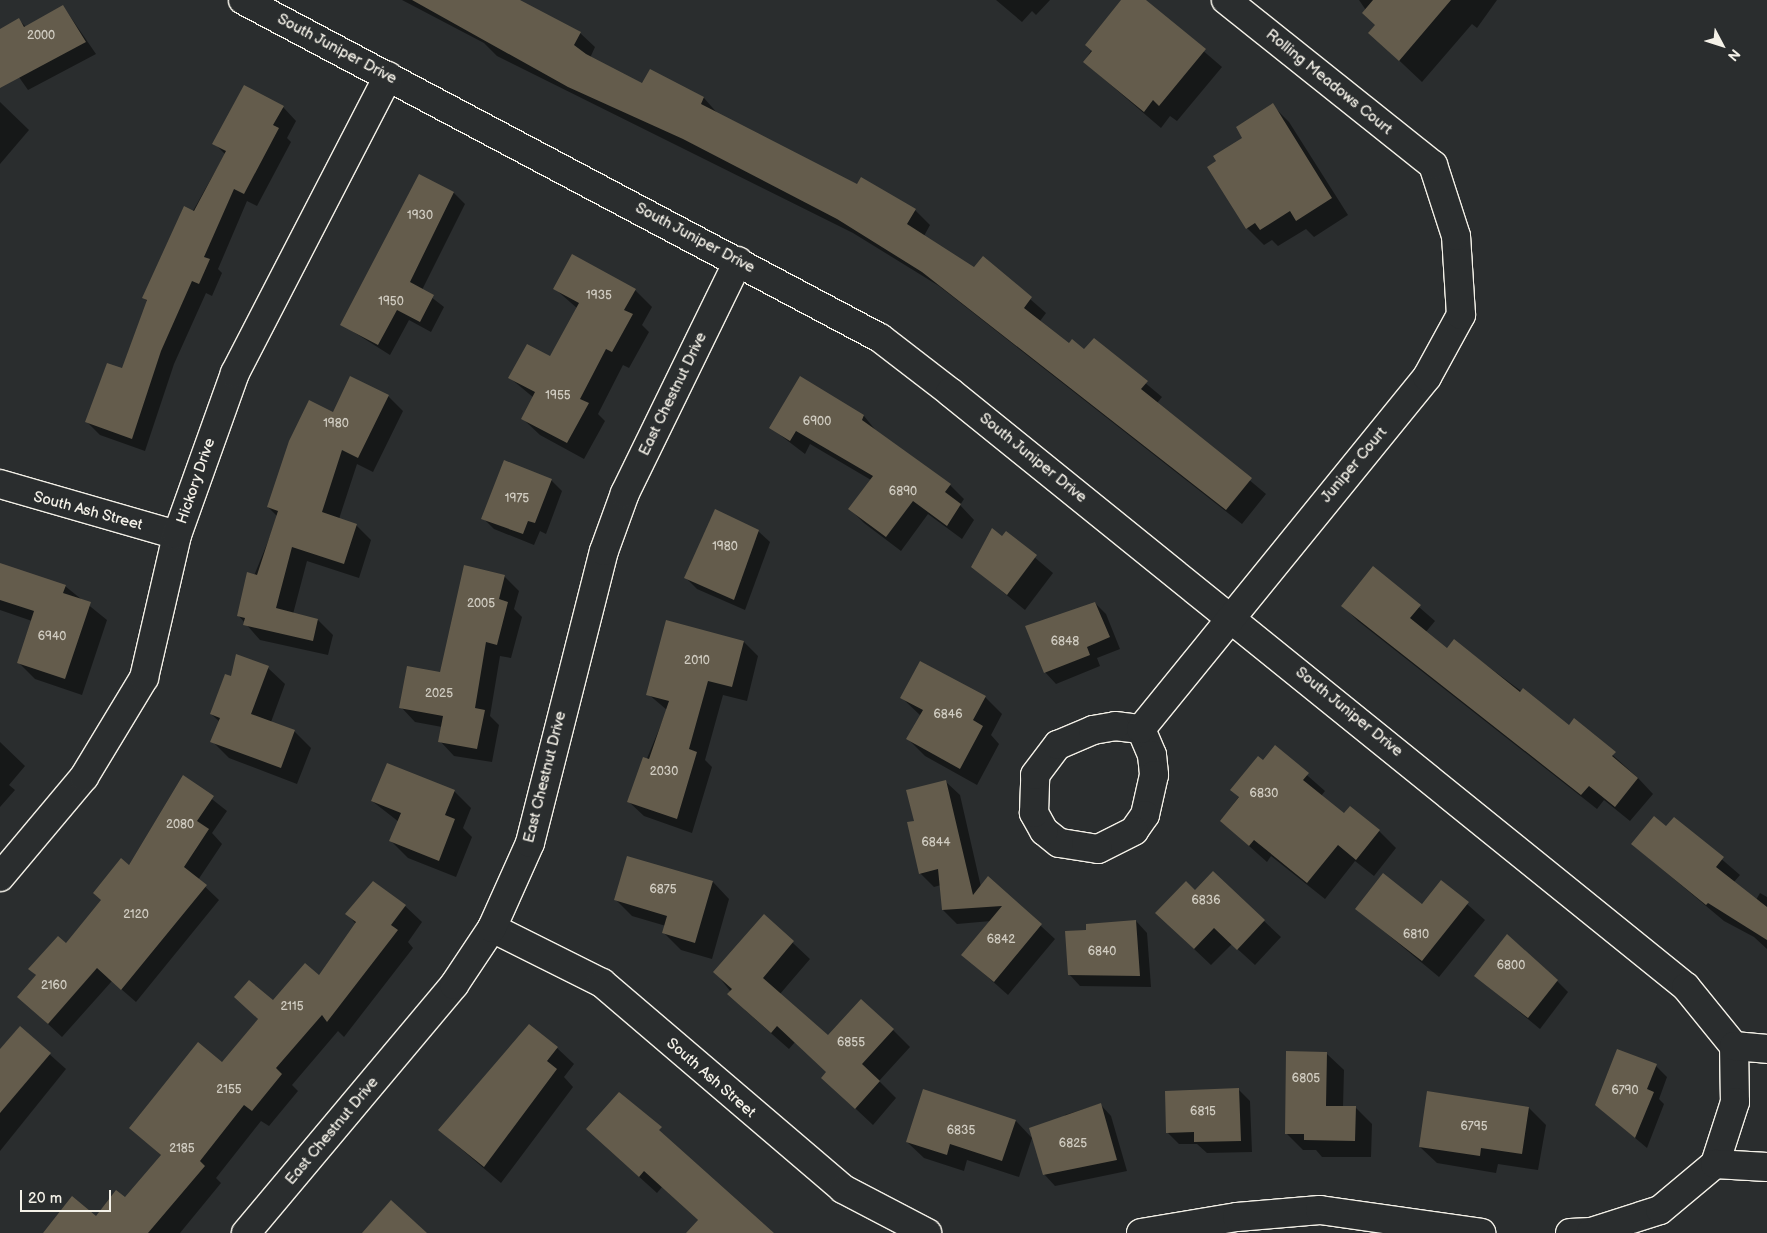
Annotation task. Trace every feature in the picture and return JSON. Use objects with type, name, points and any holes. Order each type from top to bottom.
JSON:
[{"type":"street","name":"South Juniper Drive","points":[[243,0],[880,338],[1230,616],[1686,987],[1734,1046]]},
{"type":"street","name":"Rolling Meadows Court","points":[[1226,0],[1433,165]]},
{"type":"street","name":"Hickory Drive","points":[[0,877],[84,776],[144,678],[177,535],[235,373],[388,76]]},
{"type":"street","name":"Juniper Court","points":[[1141,729],[1230,616],[1427,378],[1461,315],[1456,236],[1433,165]]},
{"type":"street","name":"East Chestnut Drive","points":[[246,1233],[454,985],[492,928],[530,844],[604,551],[625,493],[738,261]]},
{"type":"street","name":"South Ash Street","points":[[0,484],[177,535]]},
{"type":"street","points":[[1141,729],[1154,775],[1145,815],[1134,831],[1098,849],[1059,843],[1044,831],[1034,813],[1031,792],[1044,757],[1058,745],[1092,730],[1141,729]]},
{"type":"street","name":"South Ash Street","points":[[492,928],[602,983],[843,1189],[927,1233]]},
{"type":"street","points":[[1570,1233],[1591,1232],[1660,1210],[1715,1164],[1735,1102],[1734,1046],[1767,1049]]},
{"type":"street","points":[[1715,1164],[1767,1167]]},
{"type":"street","points":[[1140,1233],[1237,1216],[1320,1210],[1480,1233]]},
{"type":"building","points":[[412,0],[520,0],[581,32],[574,45],[586,54],[642,83],[650,69],[704,97],[701,104],[857,184],[861,177],[916,209],[907,224],[974,267],[983,256],[1032,297],[1024,308],[1069,343],[1072,339],[1084,349],[1094,338],[1148,381],[1141,389],[1252,478],[1226,510],[922,272],[837,219],[683,139],[568,87]]},
{"type":"building","points":[[1121,0],[1146,0],[1206,49],[1159,106],[1153,100],[1144,112],[1083,62],[1092,51],[1085,45]]},
{"type":"building","points":[[1373,0],[1451,0],[1399,61],[1368,33],[1375,25],[1362,13]]},
{"type":"building","points":[[63,5],[86,42],[0,88],[0,29],[19,18],[24,27]]},
{"type":"building","points":[[244,85],[284,106],[273,125],[279,128],[244,194],[234,189],[204,257],[210,259],[199,284],[192,281],[161,351],[132,439],[85,422],[107,363],[122,368],[147,300],[142,298],[184,206],[194,211],[226,151],[212,144]]},
{"type":"building","points":[[1273,103],[1332,198],[1296,221],[1290,211],[1260,230],[1255,223],[1246,229],[1207,167],[1216,161],[1213,156],[1242,138],[1236,127]]},
{"type":"building","points":[[419,174],[454,192],[410,282],[434,295],[420,322],[397,310],[378,345],[340,325]]},
{"type":"building","points":[[572,254],[636,289],[624,310],[633,314],[612,352],[606,349],[580,399],[589,403],[567,443],[521,419],[535,392],[508,378],[527,344],[550,356],[579,303],[553,289]]},
{"type":"building","points":[[350,376],[389,395],[358,458],[342,450],[322,512],[357,524],[344,564],[292,547],[276,608],[318,619],[313,641],[243,625],[245,618],[237,616],[247,572],[257,575],[278,511],[267,507],[289,441],[309,400],[333,412]]},
{"type":"building","points":[[800,376],[864,415],[862,420],[951,484],[945,492],[961,504],[947,526],[913,501],[886,537],[848,509],[873,476],[796,431],[790,441],[769,428]]},
{"type":"building","points":[[504,460],[552,479],[535,523],[528,521],[523,534],[481,519]]},
{"type":"building","points":[[715,509],[759,530],[734,600],[684,578]]},
{"type":"building","points":[[992,528],[1002,536],[1006,531],[1037,555],[1007,595],[971,567]]},
{"type":"building","points":[[0,563],[66,585],[63,593],[91,602],[65,679],[17,663],[34,611],[0,600]]},
{"type":"building","points":[[464,565],[505,575],[499,599],[508,602],[497,645],[486,642],[475,708],[485,710],[477,749],[438,742],[443,716],[399,708],[407,666],[440,672]]},
{"type":"building","points":[[1373,566],[1421,605],[1410,618],[1447,648],[1454,639],[1520,692],[1523,688],[1569,725],[1574,718],[1616,752],[1612,756],[1638,778],[1615,807],[1589,786],[1581,795],[1341,606]]},
{"type":"building","points":[[1095,602],[1110,637],[1087,647],[1090,655],[1044,673],[1025,626]]},
{"type":"building","points":[[666,620],[744,641],[732,687],[708,681],[689,749],[697,752],[677,819],[627,802],[643,757],[649,759],[669,701],[646,695]]},
{"type":"building","points":[[236,654],[269,666],[251,714],[295,730],[281,768],[210,742],[220,718],[210,714],[225,674],[231,676]]},
{"type":"building","points":[[920,661],[986,696],[973,720],[983,726],[960,769],[906,739],[923,710],[900,698]]},
{"type":"building","points":[[1275,745],[1309,773],[1303,780],[1344,813],[1350,806],[1380,830],[1356,860],[1338,845],[1307,883],[1254,840],[1249,846],[1220,821],[1239,797],[1230,790],[1258,756],[1263,760]]},
{"type":"building","points":[[387,763],[455,790],[445,815],[455,819],[439,861],[389,841],[401,813],[371,801]]},
{"type":"building","points":[[183,775],[214,796],[197,821],[209,829],[184,867],[207,885],[121,990],[97,968],[48,1024],[17,997],[36,975],[28,969],[58,936],[66,943],[101,900],[93,893],[121,858],[129,865]]},
{"type":"building","points":[[946,780],[973,895],[988,876],[1042,924],[994,982],[961,955],[1002,906],[942,910],[938,869],[919,874],[907,822],[914,821],[906,790]]},
{"type":"building","points":[[1654,816],[1666,826],[1674,817],[1724,857],[1716,867],[1767,907],[1767,940],[1708,903],[1706,905],[1631,844]]},
{"type":"building","points":[[627,856],[713,881],[695,943],[662,933],[667,916],[614,900]]},
{"type":"building","points":[[1213,871],[1265,920],[1237,950],[1214,928],[1194,949],[1155,913],[1186,881],[1195,890]]},
{"type":"building","points":[[1383,873],[1422,904],[1441,880],[1469,902],[1422,961],[1355,909]]},
{"type":"building","points":[[373,881],[406,905],[391,925],[398,930],[327,1022],[322,1015],[276,1068],[282,1074],[252,1111],[244,1105],[200,1161],[205,1166],[148,1233],[43,1233],[72,1196],[96,1216],[116,1190],[125,1197],[161,1155],[129,1128],[198,1042],[222,1062],[258,1019],[234,997],[249,980],[273,1000],[305,963],[319,975],[356,922],[345,914]]},
{"type":"building","points":[[764,914],[794,941],[763,978],[828,1035],[861,999],[894,1029],[862,1064],[880,1081],[855,1109],[821,1078],[826,1072],[777,1026],[771,1033],[727,994],[732,989],[713,972]]},
{"type":"building","points":[[1136,920],[1140,976],[1068,975],[1065,931],[1086,930],[1086,924]]},
{"type":"building","points":[[1507,934],[1558,980],[1528,1018],[1474,976]]},
{"type":"building","points":[[529,1024],[558,1047],[547,1061],[557,1069],[484,1167],[438,1130]]},
{"type":"building","points":[[20,1026],[51,1053],[0,1113],[0,1049]]},
{"type":"building","points":[[1617,1049],[1657,1064],[1647,1089],[1654,1092],[1635,1138],[1595,1105]]},
{"type":"building","points":[[1286,1051],[1327,1052],[1326,1106],[1356,1106],[1355,1141],[1304,1140],[1304,1134],[1285,1134]]},
{"type":"building","points":[[1239,1088],[1241,1141],[1194,1142],[1194,1132],[1166,1133],[1165,1091]]},
{"type":"building","points":[[923,1089],[1016,1120],[1002,1161],[950,1144],[947,1155],[906,1142]]},
{"type":"building","points":[[1427,1091],[1529,1107],[1522,1154],[1481,1148],[1480,1156],[1419,1147]]},
{"type":"building","points":[[619,1092],[662,1127],[659,1130],[774,1233],[686,1233],[698,1220],[644,1171],[639,1177],[586,1129]]},
{"type":"building","points":[[1101,1103],[1117,1160],[1043,1175],[1029,1128]]},
{"type":"building","points":[[391,1200],[427,1233],[362,1233]]}]
